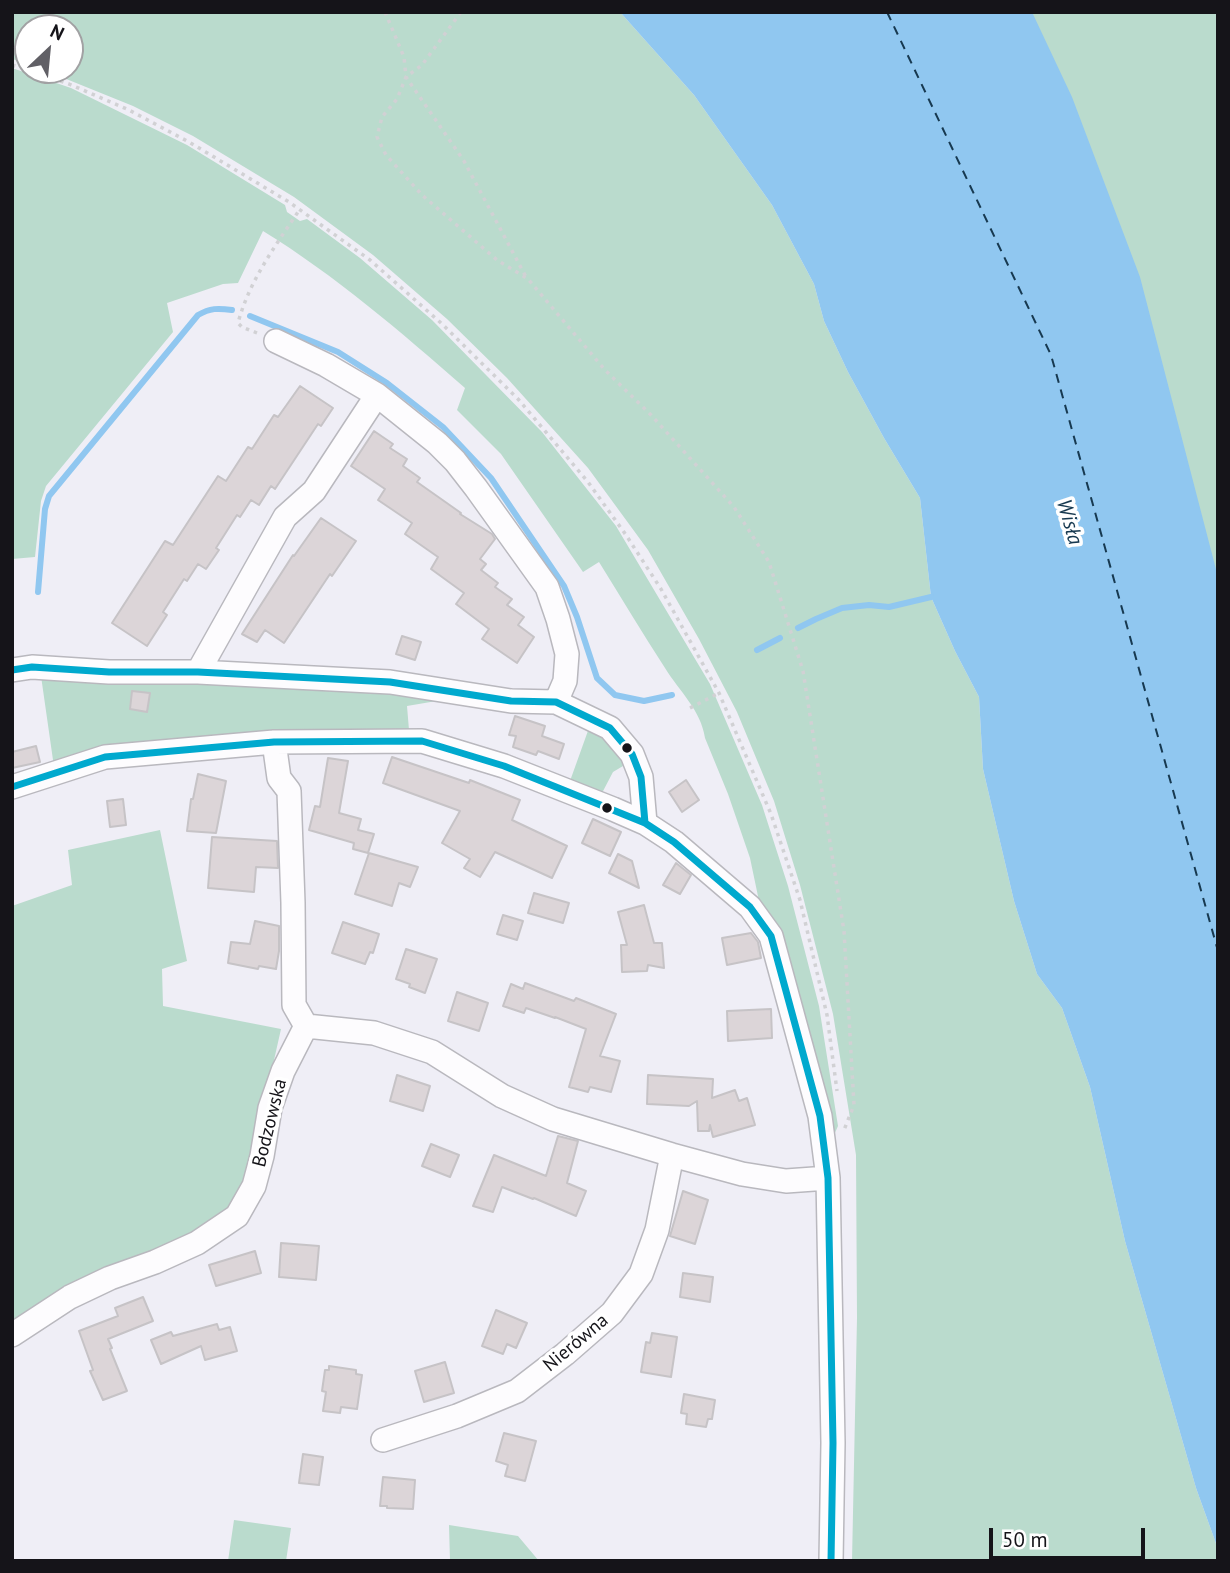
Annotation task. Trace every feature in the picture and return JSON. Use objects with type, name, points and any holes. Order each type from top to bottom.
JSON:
[{"type":"street","points":[[276,341],[326,365],[377,395],[437,443],[476,488],[547,587],[568,654],[565,681],[556,702]]},
{"type":"street","points":[[198,672],[285,517],[314,491],[377,395]]},
{"type":"street","points":[[22,669],[198,672],[390,682],[511,701],[556,702],[610,728],[632,754],[641,777],[645,823]]},
{"type":"street","points":[[12,787],[105,757],[274,741],[422,740],[505,765],[645,823],[674,842],[750,907],[771,936],[820,1116],[828,1178],[833,1443],[831,1561]]},
{"type":"street","points":[[274,741],[279,778],[289,791],[294,1004],[306,1026],[374,1034],[432,1052],[502,1096],[554,1119],[671,1155],[742,1174],[786,1181],[828,1178]]},
{"type":"street","name":"Bodzowska","points":[[12,1335],[70,1297],[197,1243],[237,1216],[254,1186],[270,1108],[283,1071],[306,1026]]},
{"type":"street","name":"Nierówna","points":[[383,1440],[457,1416],[517,1391],[612,1313],[641,1275],[657,1230],[671,1155]]},
{"type":"path","points":[[385,12],[404,57],[406,77],[397,99],[382,117],[377,137],[386,155],[422,195],[497,260],[528,279]]},
{"type":"path","points":[[406,77],[422,65],[461,12]]},
{"type":"path","points":[[406,77],[464,161],[528,279],[605,370],[651,415],[734,507],[769,562],[803,671],[844,931],[855,1105],[843,1132],[841,1119]]},
{"type":"path","points":[[69,84],[129,110],[189,142],[300,209],[370,260],[441,324],[518,400],[588,482],[660,589],[719,693],[771,814],[800,900],[827,1015],[838,1093]]},
{"type":"path","points":[[276,341],[238,323],[249,290],[300,209]]},
{"type":"path","points":[[690,708],[719,693]]},
{"type":"green space","points":[[12,12],[620,12],[694,95],[772,205],[814,284],[824,321],[848,372],[920,498],[931,597],[979,697],[983,769],[1014,901],[1037,974],[1062,1008],[1090,1087],[1125,1241],[1196,1488],[1218,1549],[1218,1561],[852,1561],[857,1318],[856,1155],[833,1014],[800,885],[774,801],[737,712],[699,639],[648,550],[588,468],[507,378],[447,319],[373,255],[294,197],[193,136],[133,106],[79,84],[84,84],[84,14],[14,14],[12,59]]},
{"type":"green space","points":[[1031,12],[1218,12],[1218,578]]},
{"type":"green space","points":[[12,68],[14,84],[59,84],[71,88],[187,145],[285,205],[287,212],[300,221],[307,219],[360,258],[432,320],[542,432],[616,526],[710,684],[762,805],[788,886],[819,1006],[838,1126],[834,1135],[826,1122],[779,926],[759,901],[750,858],[699,718],[656,655],[599,562],[583,572],[501,454],[457,410],[465,388],[342,286],[290,248],[263,231],[238,283],[223,284],[167,303],[173,332],[46,486],[41,501],[35,557],[12,559]]},
{"type":"green space","points":[[41,676],[182,684],[392,686],[460,697],[407,706],[409,730],[54,767]]},
{"type":"green space","points":[[589,728],[605,739],[622,760],[623,766],[613,772],[602,793],[570,781]]},
{"type":"green space","points":[[160,830],[187,961],[162,969],[163,1006],[281,1029],[250,1167],[236,1202],[220,1221],[12,1328],[12,906],[72,885],[68,850]]},
{"type":"green space","points":[[234,1520],[291,1528],[286,1561],[228,1561]]},
{"type":"green space","points":[[449,1525],[518,1536],[539,1561],[450,1561]]},
{"type":"water","name":"Wisła","points":[[620,12],[1032,12],[1072,97],[1140,277],[1218,577],[1218,1549],[1196,1488],[1125,1241],[1090,1087],[1062,1008],[1037,974],[1014,901],[983,769],[979,697],[931,597],[920,498],[848,372],[824,321],[814,284],[772,205],[694,95]]},
{"type":"building","points":[[300,386],[333,408],[321,426],[318,424],[275,489],[271,486],[259,505],[251,500],[240,517],[237,515],[206,569],[198,564],[187,581],[184,579],[163,612],[167,615],[147,646],[112,623],[165,541],[173,545],[218,476],[226,481],[248,447],[252,449],[274,415],[278,417]]},
{"type":"building","points":[[374,431],[393,444],[390,448],[407,459],[403,466],[420,478],[417,482],[492,534],[495,539],[480,559],[486,564],[481,570],[498,583],[495,587],[512,599],[507,605],[524,617],[518,625],[534,637],[517,663],[482,639],[489,629],[456,604],[464,593],[431,569],[438,557],[405,534],[412,523],[378,500],[385,489],[351,466]]},
{"type":"building","points":[[321,518],[356,541],[332,576],[330,574],[284,643],[265,630],[257,642],[242,634],[293,555]]},
{"type":"building","points":[[402,636],[421,642],[415,660],[396,654]]},
{"type":"building","points":[[132,691],[150,693],[147,712],[130,709]]},
{"type":"building","points":[[515,716],[545,726],[542,736],[564,744],[559,759],[538,751],[536,755],[513,747],[516,736],[509,735]]},
{"type":"building","points":[[36,746],[40,762],[12,768],[12,752]]},
{"type":"building","points":[[392,757],[469,783],[470,780],[520,800],[512,820],[567,846],[552,878],[495,852],[480,877],[464,868],[470,859],[442,843],[460,811],[383,783]]},
{"type":"building","points":[[328,758],[348,761],[339,813],[361,819],[358,830],[374,834],[368,853],[353,849],[354,843],[309,830],[315,806],[320,807]]},
{"type":"building","points":[[198,774],[226,781],[216,833],[187,831],[191,799]]},
{"type":"building","points":[[686,780],[699,800],[682,812],[669,792]]},
{"type":"building","points":[[123,799],[126,825],[110,827],[107,801]]},
{"type":"building","points":[[593,819],[621,832],[610,856],[582,843]]},
{"type":"building","points":[[212,837],[277,841],[278,868],[256,867],[254,892],[208,888]]},
{"type":"building","points":[[369,853],[418,867],[410,887],[399,883],[392,906],[355,894]]},
{"type":"building","points":[[618,854],[632,861],[639,888],[609,873]]},
{"type":"building","points":[[676,863],[691,875],[680,894],[663,885]]},
{"type":"building","points":[[534,893],[569,903],[563,923],[528,913]]},
{"type":"building","points":[[644,905],[654,943],[662,943],[664,968],[648,965],[647,971],[622,972],[621,945],[627,945],[618,912]]},
{"type":"building","points":[[503,915],[523,921],[517,940],[497,934]]},
{"type":"building","points":[[255,921],[279,926],[276,969],[259,966],[258,969],[228,963],[231,942],[250,944]]},
{"type":"building","points":[[343,922],[379,934],[373,953],[370,952],[365,964],[332,953]]},
{"type":"building","points":[[751,933],[758,942],[761,958],[727,965],[722,938]]},
{"type":"building","points":[[406,949],[437,959],[425,993],[396,979]]},
{"type":"building","points":[[525,983],[574,1001],[576,998],[616,1014],[600,1056],[620,1061],[611,1092],[590,1087],[588,1092],[569,1087],[586,1029],[526,1008],[524,1013],[503,1006],[511,984],[523,989]]},
{"type":"building","points":[[457,992],[488,1003],[479,1031],[448,1021]]},
{"type":"building","points":[[771,1009],[772,1038],[728,1041],[727,1011]]},
{"type":"building","points":[[397,1075],[430,1086],[423,1111],[390,1101]]},
{"type":"building","points":[[648,1075],[713,1079],[712,1098],[735,1090],[739,1101],[747,1098],[755,1125],[713,1137],[710,1125],[709,1131],[698,1131],[697,1101],[689,1106],[647,1104]]},
{"type":"building","points":[[558,1136],[578,1141],[567,1183],[586,1191],[576,1216],[502,1187],[493,1212],[473,1206],[494,1155],[546,1176]]},
{"type":"building","points":[[431,1144],[459,1155],[450,1177],[422,1166]]},
{"type":"building","points":[[683,1191],[708,1200],[695,1244],[670,1236]]},
{"type":"building","points":[[281,1243],[319,1246],[316,1280],[279,1277]]},
{"type":"building","points":[[255,1251],[261,1273],[216,1286],[209,1265]]},
{"type":"building","points":[[683,1273],[713,1277],[710,1302],[680,1297]]},
{"type":"building","points":[[143,1297],[153,1321],[108,1339],[127,1391],[103,1400],[90,1371],[93,1370],[79,1331],[118,1316],[115,1308]]},
{"type":"building","points":[[496,1310],[527,1323],[516,1348],[507,1344],[503,1354],[482,1346]]},
{"type":"building","points":[[217,1324],[219,1330],[230,1327],[237,1351],[205,1360],[201,1346],[161,1364],[151,1340],[171,1332],[173,1336]]},
{"type":"building","points":[[652,1333],[677,1337],[671,1377],[641,1372],[646,1342],[650,1343]]},
{"type":"building","points":[[445,1362],[454,1393],[424,1402],[415,1371]]},
{"type":"building","points":[[329,1366],[356,1370],[356,1374],[362,1375],[357,1409],[341,1407],[340,1413],[323,1411],[326,1392],[322,1391],[325,1370],[329,1370]]},
{"type":"building","points":[[684,1394],[715,1400],[712,1419],[708,1419],[706,1427],[686,1424],[687,1414],[681,1413]]},
{"type":"building","points":[[504,1433],[536,1441],[525,1481],[505,1476],[508,1465],[496,1461]]},
{"type":"building","points":[[303,1454],[323,1457],[319,1485],[299,1483]]},
{"type":"building","points":[[383,1477],[415,1480],[413,1509],[380,1506]]},
{"type":"waterway","points":[[38,592],[45,509],[49,496],[198,315],[214,309],[232,310]]},
{"type":"waterway","points":[[250,316],[338,352],[387,383],[443,427],[491,478],[564,586],[597,678],[615,695],[644,701],[672,695]]},
{"type":"waterway","points":[[798,628],[842,608],[869,605],[889,607],[931,597]]},
{"type":"waterway","points":[[757,650],[780,638]]},
{"type":"ferry route","points":[[887,12],[1051,355],[1218,951]]},
{"type":"transit line","points":[[12,670],[32,667],[109,672],[198,672],[390,682],[511,701],[556,702],[610,728],[632,754],[641,777],[645,823]]},
{"type":"transit line","points":[[12,787],[105,757],[274,742],[422,741],[504,766],[645,823],[674,842],[750,907],[771,936],[820,1116],[828,1178],[833,1443],[831,1561]]}]
